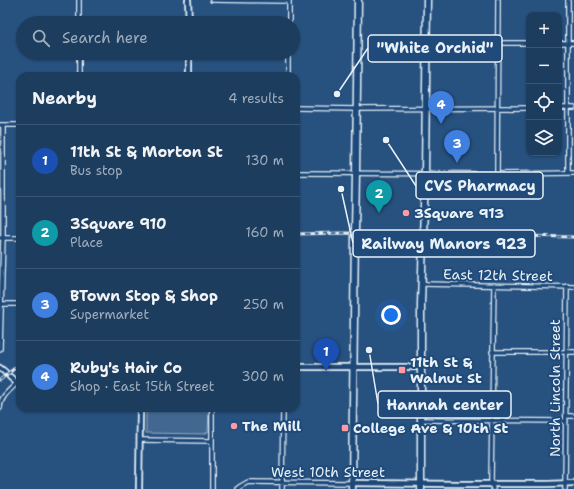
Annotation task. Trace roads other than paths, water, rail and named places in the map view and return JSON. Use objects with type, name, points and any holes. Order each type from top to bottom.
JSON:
[{"type":"main road","points":[[352,486],[358,0]]},
{"type":"main road","points":[[421,486],[422,284],[427,0]]},
{"type":"street","points":[[79,0],[79,16]]},
{"type":"street","points":[[188,0],[189,16]]},
{"type":"street","points":[[212,0],[289,0],[289,16]]},
{"type":"street","points":[[497,174],[498,0]]},
{"type":"street","points":[[568,0],[568,173]]},
{"type":"street","points":[[427,43],[526,43]]},
{"type":"street","points":[[562,43],[574,43]]},
{"type":"street","points":[[79,60],[79,72]]},
{"type":"street","points":[[189,60],[189,72]]},
{"type":"street","points":[[288,60],[288,72]]},
{"type":"street","points":[[300,108],[526,108]]},
{"type":"street","points":[[562,108],[574,108]]},
{"type":"street","points":[[0,349],[2,125],[16,125]]},
{"type":"street","points":[[300,173],[574,173]]},
{"type":"street","points":[[1,238],[16,238]]},
{"type":"street","name":"East 12th Street","points":[[422,284],[574,287]]},
{"type":"street","points":[[492,486],[492,352],[494,286]]},
{"type":"street","name":"North Lincoln Street","points":[[565,489],[567,286]]},
{"type":"street","points":[[1,304],[16,304]]},
{"type":"street","points":[[492,352],[574,352]]},
{"type":"street","points":[[300,367],[422,367]]},
{"type":"street","points":[[0,368],[5,372]]},
{"type":"street","points":[[10,377],[16,380]]},
{"type":"street","points":[[0,408],[0,403],[4,396],[16,385]]},
{"type":"street","points":[[139,489],[140,412]]},
{"type":"street","points":[[212,412],[212,489]]},
{"type":"street","points":[[282,489],[283,412]]},
{"type":"street","points":[[566,416],[574,416]]},
{"type":"street","points":[[422,420],[566,421]]},
{"type":"street","points":[[140,440],[212,441]]},
{"type":"street","name":"West 10th Street","points":[[237,489],[248,482],[352,486],[492,486],[574,482]]},
{"type":"railway","points":[[300,234],[342,233],[574,237]]},
{"type":"railway","points":[[0,380],[16,367]]},
{"type":"place","name":"\"White Orchid\"","points":[[337,94]]},
{"type":"place","name":"Ruby's Hair Co","points":[[441,124]]},
{"type":"place","name":"CVS Pharmacy","points":[[386,140]]},
{"type":"place","name":"BTown Stop & Shop","points":[[457,163]]},
{"type":"place","name":"Railway Manors 923","points":[[341,189]]},
{"type":"place","name":"3Square 910","points":[[379,213]]},
{"type":"place","name":"3Square 913","points":[[406,213]]},
{"type":"place","name":"Hannah center","points":[[369,350]]},
{"type":"place","name":"11th St & Walnut St","points":[[402,370]]},
{"type":"place","name":"11th St & Morton St","points":[[326,371]]},
{"type":"place","name":"The Mill","points":[[234,426]]},
{"type":"place","name":"College Ave & 10th St","points":[[345,428]]}]
